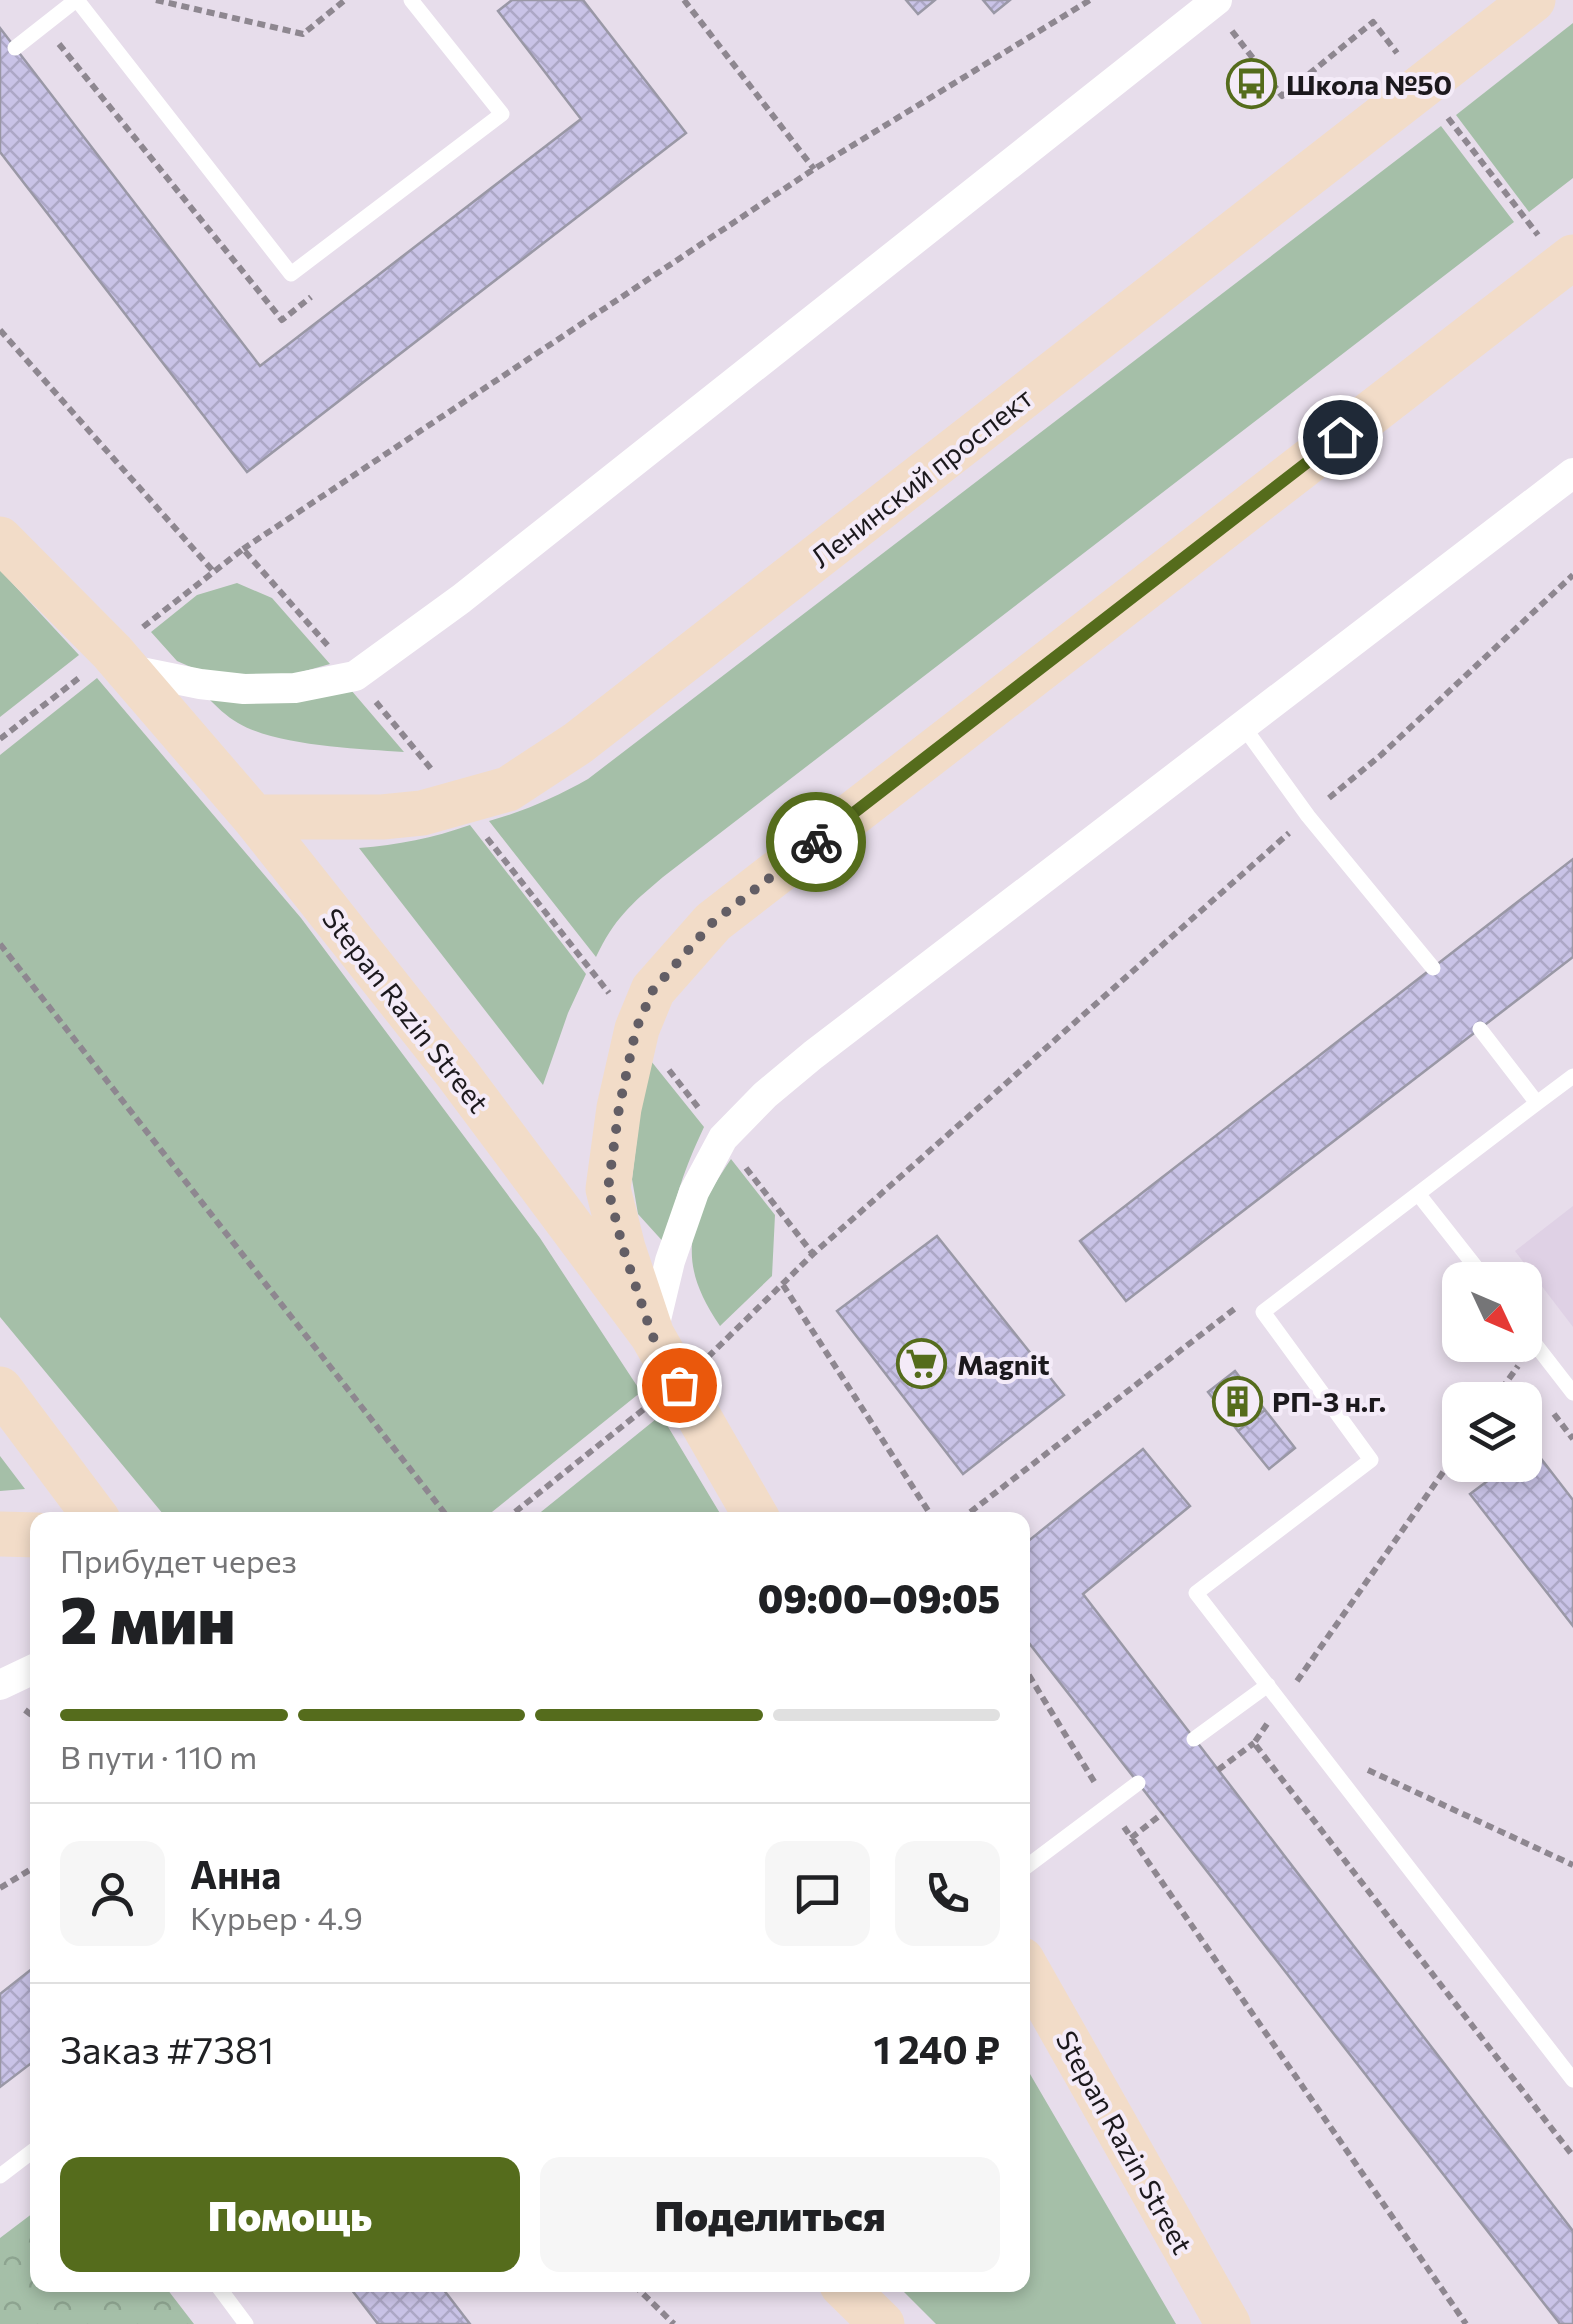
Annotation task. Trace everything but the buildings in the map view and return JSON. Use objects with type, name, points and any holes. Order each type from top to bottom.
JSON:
[{"type":"main road","name":"Ленинский проспект","points":[[254,817],[382,817],[422,812],[508,790],[578,743],[1532,0]]},
{"type":"main road","points":[[652,1335],[608,1189],[619,1108],[636,1029],[653,990],[713,922],[1573,257]]},
{"type":"main road","name":"Stepan Razin Street","points":[[0,540],[126,668],[254,817],[456,1072],[652,1335],[753,1512]]},
{"type":"main road","points":[[0,1388],[92,1512]]},
{"type":"main road","points":[[0,1534],[30,1536]]},
{"type":"main road","name":"Stepan Razin Street","points":[[1030,1974],[1228,2324]]},
{"type":"main road","points":[[849,2292],[882,2324]]},
{"type":"street","points":[[126,668],[244,690],[296,688],[355,676],[461,599],[1217,0]]},
{"type":"street","points":[[652,1335],[670,1262],[694,1192],[723,1138],[765,1094],[1573,474]]},
{"type":"street","points":[[0,1686],[30,1671]]},
{"type":"lane","points":[[15,48],[76,0],[291,274],[502,114],[411,0]]},
{"type":"lane","points":[[1243,726],[1308,816],[1433,968]]},
{"type":"lane","points":[[1480,1029],[1538,1103]]},
{"type":"lane","points":[[1573,1076],[1263,1312],[1371,1460],[1196,1593],[1573,2080]]},
{"type":"lane","points":[[1420,1195],[1472,1262]]},
{"type":"lane","points":[[1542,1353],[1573,1393]]},
{"type":"lane","points":[[1194,1739],[1268,1686]]},
{"type":"lane","points":[[1030,1864],[1138,1783]]},
{"type":"lane","points":[[0,2176],[30,2153]]},
{"type":"lane","points":[[222,2292],[246,2324]]},
{"type":"path","points":[[156,0],[303,34],[345,0]]},
{"type":"path","points":[[684,0],[814,169]]},
{"type":"path","points":[[243,548],[814,169],[1090,0]]},
{"type":"path","points":[[44,26],[282,320],[312,296]]},
{"type":"path","points":[[0,330],[213,571]]},
{"type":"path","points":[[515,1512],[652,1402],[679,1385],[842,1228],[1380,755],[1573,575]]},
{"type":"path","points":[[0,944],[444,1512]]},
{"type":"path","points":[[782,1285],[929,1512]]},
{"type":"path","points":[[1507,1382],[1518,1366]]},
{"type":"path","points":[[1030,1677],[1109,1805],[1466,2324]]},
{"type":"path","points":[[1267,1723],[1573,1865]]},
{"type":"path","points":[[1218,1770],[1254,1742]]},
{"type":"path","points":[[1132,1838],[1162,1813]]},
{"type":"path","points":[[0,1888],[30,1870]]},
{"type":"path","points":[[641,2292],[674,2324]]},
{"type":"shaded area","points":[[1573,1206],[1573,1327],[1542,1286],[1542,1262],[1523,1262],[1515,1251]]},
{"type":"green space","points":[[1573,23],[1573,178],[1529,212],[1456,115]]},
{"type":"green space","points":[[1441,126],[1514,222],[663,877],[624,913],[596,957],[489,821],[540,803],[588,779]]},
{"type":"green space","points":[[0,570],[79,655],[0,717]]},
{"type":"green space","points":[[237,583],[272,598],[330,664],[287,676],[252,678],[193,668],[177,661],[151,632],[197,595]]},
{"type":"green space","points":[[97,678],[301,918],[540,1238],[641,1392],[492,1512],[161,1512],[0,1317],[0,755]]},
{"type":"green space","points":[[351,690],[404,752],[274,737],[238,723],[207,697]]},
{"type":"green space","points":[[470,825],[586,974],[543,1085],[359,848],[415,840]]},
{"type":"green space","points":[[647,1056],[704,1127],[681,1185],[667,1246],[638,1214],[632,1179]]},
{"type":"green space","points":[[731,1159],[775,1215],[772,1276],[720,1326],[696,1280],[693,1241],[705,1202]]},
{"type":"green space","points":[[661,1415],[719,1512],[541,1512]]},
{"type":"green space","points":[[0,1456],[25,1489],[0,1491]]},
{"type":"green space","points":[[1030,2074],[1176,2324],[936,2324],[904,2292],[1030,2292]]},
{"type":"green space","points":[[30,2215],[30,2292],[169,2292],[194,2324],[0,2324],[0,2238]]},
{"type":"way so far","points":[[679,1385],[652,1335],[608,1189],[619,1108],[636,1029],[653,990],[713,922],[816,842]]},
{"type":"place","name":"Школа №50","points":[[1251,84]]},
{"type":"place","name":"Magnit","points":[[922,1364]]},
{"type":"place","name":"РП-3 н.г.","points":[[1237,1401]]},
{"type":"route","points":[[816,842],[1340,437]]}]
